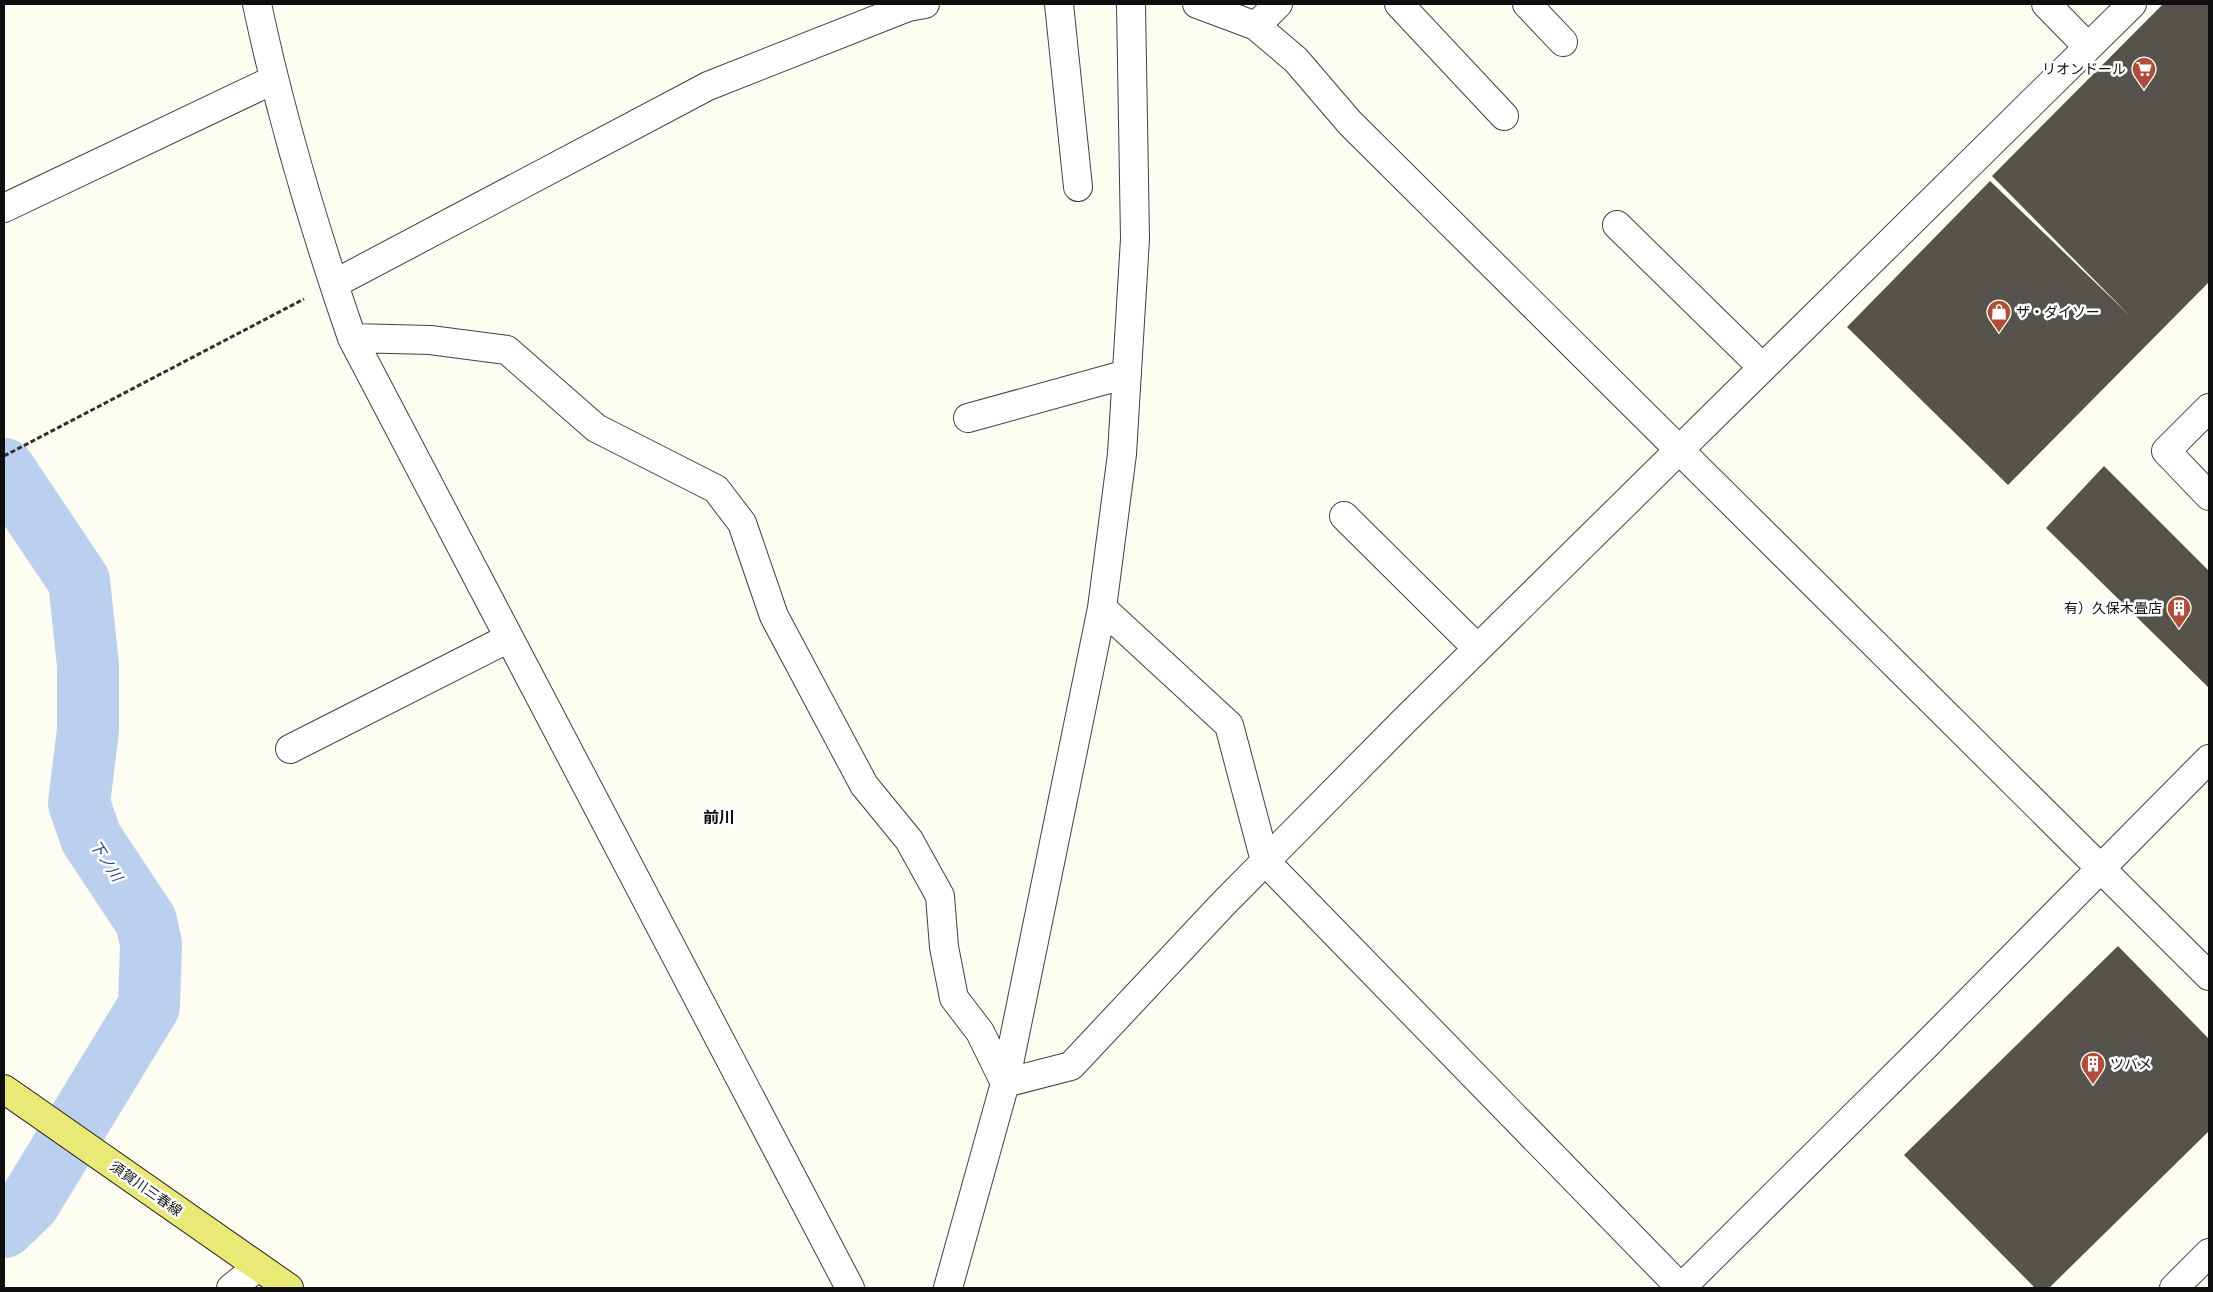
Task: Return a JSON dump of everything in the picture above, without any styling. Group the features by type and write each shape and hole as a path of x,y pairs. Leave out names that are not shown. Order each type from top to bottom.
{"main road":[{"name":"須賀川三春線","path":"4,1089 289,1288"}],"street":[{"path":"257,4 273,80 352,338 850,1288"},
{"path":"334,284 708,86 908,7 925,4"},
{"path":"1059,4 1078,187"},
{"path":"948,1288 1005,1083 1102,608 1122,454 1135,239 1131,4"},
{"path":"1197,4 1256,26 1296,60 1350,123 2209,976"},
{"path":"1256,26 1278,4"},
{"path":"1400,4 1504,116"},
{"path":"1527,4 1563,42"},
{"path":"2046,4 2088,47"},
{"path":"1005,1083 1071,1066 1265,861 1477,648 2132,4"},
{"path":"4,208 273,80"},
{"path":"1617,225 1762,367"},
{"path":"352,338 430,340 507,350 596,428 716,489 742,523 774,616 864,785 909,840 940,896 944,947 954,998 980,1032 1005,1083"},
{"path":"968,418 1127,374"},
{"path":"2209,408 2166,451 2209,496"},
{"path":"1344,516 1477,648"},
{"path":"1102,608 1229,725 1265,861 1681,1288 2209,759"},
{"path":"290,749 510,638"},
{"path":"2174,1288 2209,1253"},
{"path":"231,1288 258,1267"}],"path":[{"path":"4,456 334,284"}],"building":[{"path":"2163,4 2209,4 2209,282 2008,485 1847,327 1990,181 2130,316 1992,176"},
{"name":"有）久保木畳店","path":"2104,466 2209,571 2209,688 2046,528"},
{"name":"ツバメ","path":"2118,946 2209,1039 2209,1131 2049,1288 2035,1288 1904,1155"}],"waterway":[{"name":"下ノ川","path":"4,469 79,581 88,665 88,730 79,803 91,838 146,921 151,944 149,1006 29,1203 4,1227"}],"place":[{"name":"リオンドール","path":"2144,90"},
{"name":"ザ・ダイソー","path":"1999,333"},
{"name":"有）久保木畳店","path":"2179,629"},
{"name":"ツバメ","path":"2093,1085"}],"district":[{"name":"前川","path":"719,817"}]}
